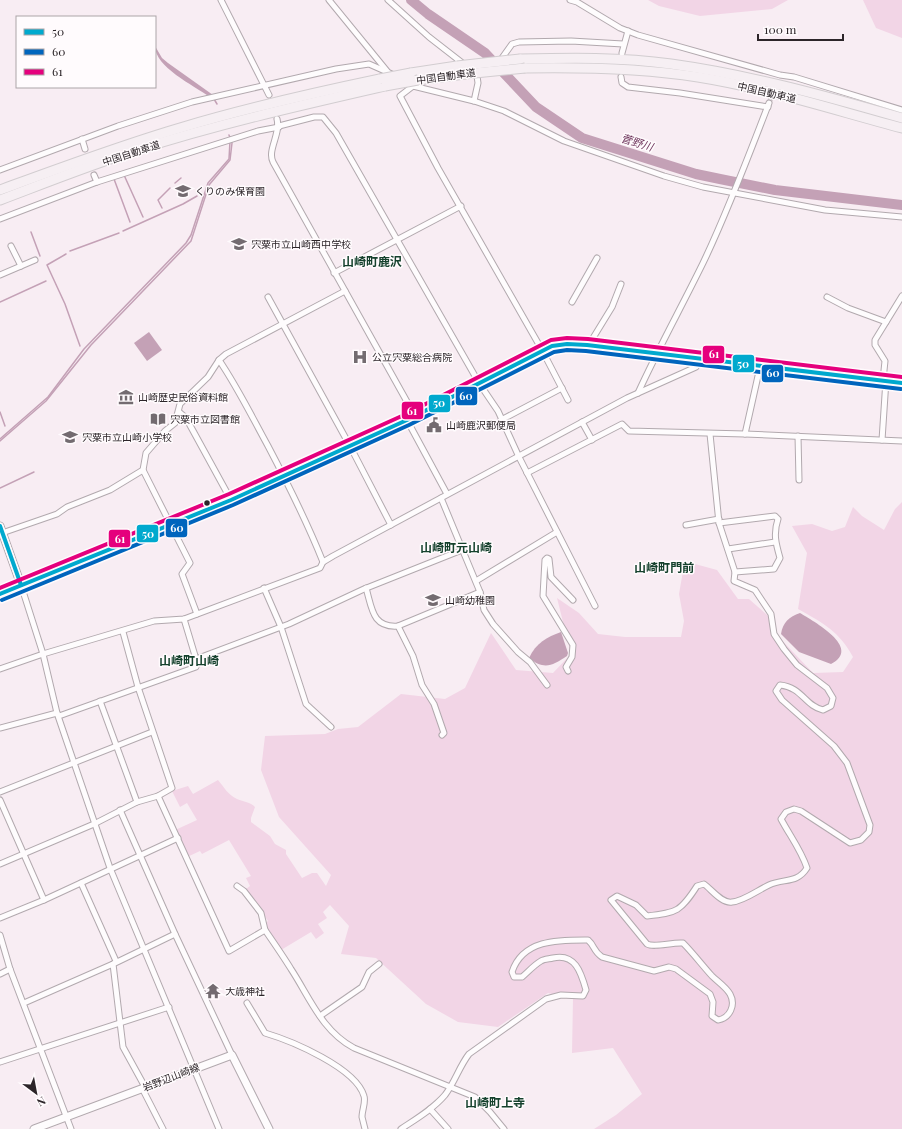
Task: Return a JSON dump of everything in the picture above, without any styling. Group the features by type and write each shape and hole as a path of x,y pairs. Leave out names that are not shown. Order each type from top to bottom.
{"highway":[{"name":"中国自動車道","path":"0,200 135,151 411,73 520,59 602,58 700,68 784,86 902,118"},
{"name":"中国自動車道","path":"0,190 131,143 180,128 281,101 383,82 416,83 465,74 525,68 630,70 699,78 781,95 902,128"}],"main road":[{"path":"0,594 172,526 231,500 407,420 542,350 567,344 902,383"},
{"path":"1,529 22,585"},
{"path":"232,1055 269,1129"},
{"name":"岩野辺山崎線","path":"34,1129 67,1118 232,1055"}],"street":[{"path":"221,0 269,95"},
{"path":"329,0 388,72"},
{"path":"388,0 429,37 477,76 478,83 474,101"},
{"path":"570,0 577,1 628,30 678,47 779,77 794,76 902,110"},
{"path":"622,53 623,44 628,30"},
{"path":"502,58 512,44 519,42 571,40 623,44"},
{"path":"0,170 82,139 192,102 369,64 416,83 504,112 564,141 703,187 825,210 902,218"},
{"path":"621,77 622,83 628,87 769,105 734,193 703,263 656,354 638,393"},
{"path":"416,83 400,96 438,168 542,350 568,400"},
{"path":"1,217 97,182 258,131 314,117 323,117 336,133 479,383 498,411 519,457 595,606"},
{"path":"277,119 279,126 271,158 415,416"},
{"path":"82,139 85,149"},
{"path":"94,175 97,182"},
{"path":"334,273 461,206"},
{"path":"12,246 21,266"},
{"path":"572,302 597,258"},
{"path":"0,275 36,260"},
{"path":"593,346 593,338 612,307 622,284"},
{"path":"197,614 182,574 190,563 143,470 146,453 165,431 175,423 180,404 208,378 219,360 240,345 345,291"},
{"path":"882,440 885,361 875,345 875,340 902,296"},
{"path":"268,297 350,446 390,525"},
{"path":"827,297 848,308 886,322"},
{"path":"219,360 236,384 284,475 310,529 323,562"},
{"path":"0,669 43,654 123,632 154,621 184,619 320,568 323,562 447,494 638,393 696,367 700,360"},
{"path":"745,434 760,367"},
{"path":"501,420 562,388"},
{"path":"178,412 186,418 231,500"},
{"path":"407,420 447,494"},
{"path":"582,422 592,440"},
{"path":"527,473 622,424 629,431 745,434 902,441"},
{"path":"400,1129 430,1109 445,1095 461,1064 469,1054 546,999 561,995 583,996 586,990 582,976 576,963 567,957 542,960 522,978 514,976 512,972 515,963 521,955 534,946 559,940 588,940 592,943 595,953 602,957 654,971 669,967 676,969 710,994 713,1002 712,1016 718,1020 724,1019 730,1012 733,1005 730,994 711,975 692,952 683,943 672,942 652,946 647,944 611,900 617,896 629,900 647,916 671,914 678,910 688,900 697,886 704,884 723,901 732,903 780,880 792,880 802,876 807,868 802,852 788,834 781,819 786,812 794,809 801,811 850,843 861,840 869,832 870,824 847,763 834,746 782,700 776,691 780,685 789,686 798,690 815,709 823,710 831,706 833,698 827,688 797,665 784,649 774,634 771,614 755,590 734,580 735,572 719,521 710,434"},
{"path":"798,436 799,480"},
{"path":"1,529 57,514 67,507 110,490 143,470"},
{"path":"441,498 476,581 484,610 493,624 518,652 530,662 547,685"},
{"path":"686,525 775,516 778,519 775,530 775,542 780,558 774,569 735,572"},
{"path":"476,581 557,532"},
{"path":"728,549 775,542"},
{"path":"196,659 281,626 366,588 462,550"},
{"path":"568,671 567,664 572,657 573,645 543,596 546,558 549,559 551,577 573,600"},
{"path":"22,585 43,654 58,715 94,824 142,948 169,1007 219,1129"},
{"path":"264,588 281,626 306,704 331,727"},
{"path":"366,588 375,618 380,623 389,627 398,626 480,592"},
{"path":"0,728 58,715 196,667 196,659 184,619"},
{"path":"398,626 413,656 422,685 439,714 444,733 442,735"},
{"path":"0,864 94,824 137,802 158,796 172,788 152,732 123,632"},
{"path":"100,700 137,802"},
{"path":"0,792 152,732"},
{"path":"158,796 218,930 229,951 265,930"},
{"path":"0,800 44,900"},
{"path":"120,810 175,934 232,1055"},
{"path":"0,917 44,900 140,854 178,838"},
{"path":"81,883 115,962 123,1047 164,1129"},
{"path":"237,886 244,891 261,913 265,930 291,968 320,1016 339,1040 354,1048 449,1088 463,1091 475,1097 504,1129"},
{"path":"24,1003 175,934"},
{"path":"0,935 10,969 71,1129"},
{"path":"320,1016 362,987 368,972 379,964"},
{"path":"0,974 10,969"},
{"path":"247,1003 265,1033 290,1040 323,1057 359,1084 365,1097 362,1116 365,1129"},
{"path":"0,1062 41,1047 169,1007"},
{"path":"430,1109 448,1129"}],"shaded area":[{"path":"648,0 788,0 772,9 700,16 659,6"},
{"path":"863,0 902,0 902,38 876,28"},
{"path":"156,48 162,58 168,63 213,95 210,97 176,75 161,61 157,54"},
{"path":"149,332 162,350 147,361 134,343"},
{"path":"902,502 902,1129 594,1129 616,1115 642,1094 613,1048 572,1053 573,999 548,993 498,1027 458,1022 426,1004 376,958 341,954 349,926 330,905 323,912 327,918 318,924 324,933 316,939 311,932 281,950 264,924 268,921 246,889 250,886 246,878 251,876 229,840 202,854 200,851 185,858 173,831 197,820 187,803 180,807 172,791 188,786 193,794 218,780 231,795 255,807 251,822 270,836 275,844 286,850 286,854 302,878 312,873 317,873 326,886 331,875 279,817 261,770 265,736 325,734 338,729 358,727 401,694 445,699 465,688 491,633 516,670 553,673 571,654 557,598 579,613 598,634 625,637 681,637 684,621 679,594 683,571 695,564 717,570 738,599 749,599 774,621 772,630 813,673 843,672 853,657 848,648 830,628 798,609 807,553 792,526 812,524 832,531 845,527 853,507 862,516 884,530 895,509"},
{"path":"800,613 824,628 839,643 841,650 839,658 831,664 799,652 781,634 783,626 787,620"},
{"path":"561,632 568,653 567,656 548,665 539,664 529,658 535,648 542,641"}],"waterway":[{"name":"菅野川","path":"411,0 428,14 485,53 536,107 582,138 696,174 775,190 902,205"},
{"path":"214,99 217,104"},
{"path":"0,441 46,401 91,345 191,241 209,185 230,160 232,143 229,135"},
{"path":"0,439 48,397 84,349 186,243 191,235 208,183 229,159 230,141"},
{"path":"124,175 143,217"},
{"path":"175,183 181,178"},
{"path":"114,179 130,222"},
{"path":"162,208 158,200 170,188"},
{"path":"123,231 183,204 197,196"},
{"path":"31,232 40,256"},
{"path":"70,251 119,233"},
{"path":"66,254 47,265 65,304 80,346"},
{"path":"0,302 46,281"},
{"path":"0,412 5,426"},
{"path":"0,488 34,472"}],"tunnel":[{"path":"769,103 778,80"}],"transit line":[{"name":"61","path":"0,588 229,494 404,415 551,340 567,338 588,339 902,377"},
{"name":"50","path":"0,594 231,500 407,420 552,346 567,344 587,345 902,383"},
{"name":"60","path":"2,600 233,505 409,425 554,352 567,350 586,351 901,389"},
{"name":"50","path":"0,526 21,585"}],"place":[{"name":"くりのみ保育園","path":"183,191"},
{"name":"宍粟市立山崎西中学校","path":"239,244"},
{"name":"公立宍粟総合病院","path":"360,357"},
{"name":"山崎歴史民俗資料館","path":"126,397"},
{"name":"宍粟市立図書館","path":"158,419"},
{"name":"山崎鹿沢郵便局","path":"434,425"},
{"name":"宍粟市立山崎小学校","path":"70,437"},
{"name":"山崎幼稚園","path":"433,600"},
{"name":"大歳神社","path":"213,991"}],"district":[{"name":"山崎町鹿沢","path":"372,261"},
{"name":"山崎町元山崎","path":"456,547"},
{"name":"山崎町門前","path":"664,567"},
{"name":"山崎町山崎","path":"189,660"},
{"name":"山崎町上寺","path":"495,1102"}]}
